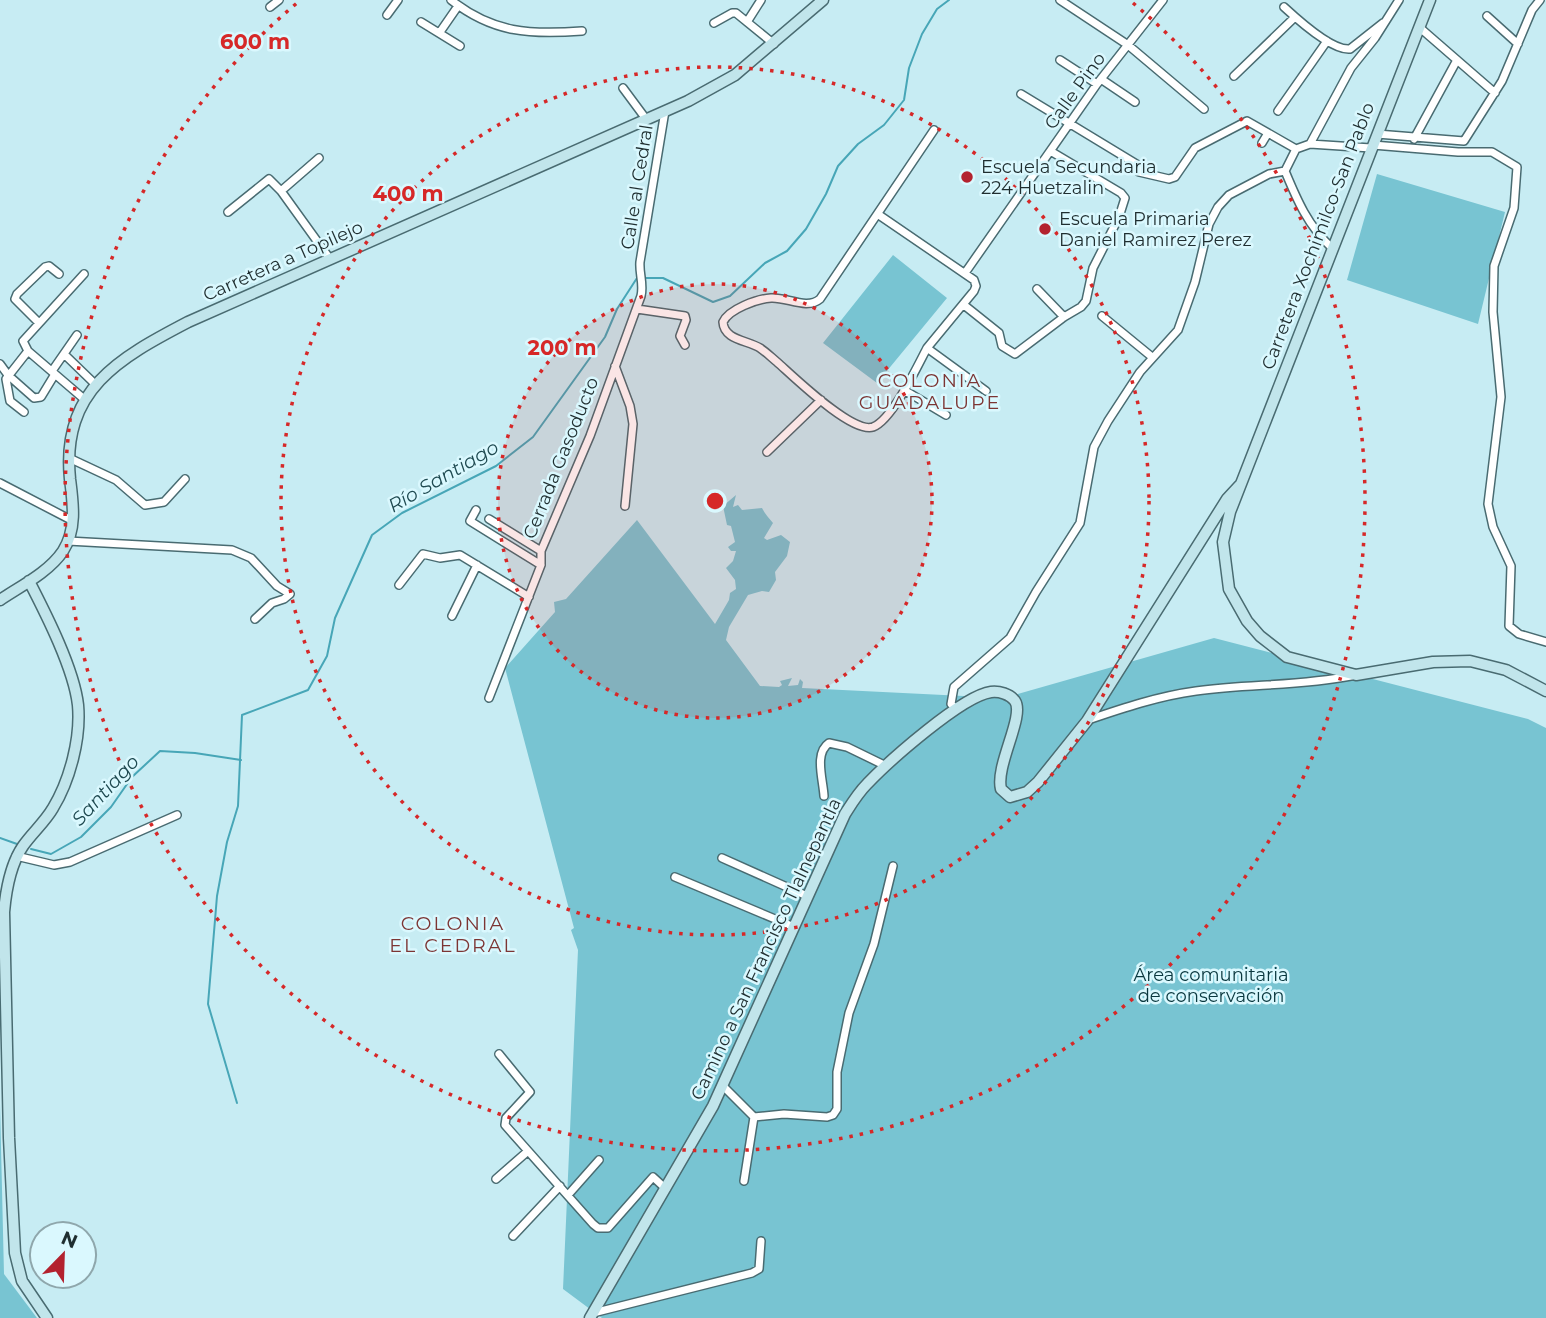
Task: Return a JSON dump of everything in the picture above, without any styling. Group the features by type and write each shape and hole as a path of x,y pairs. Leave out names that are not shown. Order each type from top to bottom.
{"street":[{"path":"270,7 279,0"},
{"path":"387,15 398,0"},
{"path":"451,0 484,20 514,32 544,34 582,30"},
{"path":"747,22 761,0"},
{"name":"Carretera a Topilejo","path":"0,600 54,562 68,541 73,521 68,458 73,427 84,399 95,384 121,361 148,343 188,323 665,111 735,75 823,0"},
{"path":"1060,0 1128,45 1204,109"},
{"name":"Carretera Xochimilco-San Pablo","path":"1356,675 1287,657 1260,636 1229,589 1223,542 1225,526 1240,485 1430,0"},
{"path":"1285,171 1296,149 1310,144 1414,139 1464,141 1495,93 1532,10 1540,0"},
{"name":"Calle Pino","path":"965,273 1099,82 1161,1"},
{"path":"1310,144 1351,68 1388,18 1397,1"},
{"path":"440,32 458,6"},
{"path":"1284,7 1327,41 1343,50 1350,49 1388,18"},
{"path":"714,23 736,13 774,44"},
{"path":"1488,16 1518,44"},
{"path":"1234,76 1295,17"},
{"path":"421,22 460,46"},
{"path":"1419,27 1495,93"},
{"path":"1278,111 1327,41"},
{"path":"1060,60 1135,102"},
{"path":"1414,139 1457,60"},
{"path":"622,88 646,119"},
{"path":"1021,94 1138,165 1139,172 1169,180 1195,148 1243,122 1253,124 1296,149"},
{"name":"Calle al Cedral","path":"637,309 643,280 639,270 665,111"},
{"path":"879,215 965,273 976,286 964,305 927,348 886,416 874,426 866,428 857,425 821,400 759,347 729,335 723,328 726,316 773,298 815,303 879,215 934,130"},
{"path":"1262,142 1268,133"},
{"path":"1374,142 1458,152 1492,152 1509,161 1517,169 1511,222 1494,265 1493,312 1501,397 1489,475 1488,504 1493,527 1511,566 1509,626 1519,634 1546,642"},
{"path":"964,305 999,332 1002,346 1015,354 1086,301 1093,268 1119,217 1125,198 1052,152"},
{"path":"281,191 319,158"},
{"path":"1285,171 1306,218 1332,248"},
{"path":"956,709 951,704 954,687 1010,638 1080,523 1094,447 1108,421 1152,357 1178,330 1195,282 1209,224 1219,207 1229,195 1269,174 1285,171"},
{"path":"229,212 265,180 273,181 330,259"},
{"path":"39,323 15,299 17,294 45,267 49,266 59,274"},
{"path":"84,274 23,341 28,351 84,399"},
{"path":"1037,289 1064,317"},
{"path":"637,309 685,316 680,335 685,345"},
{"name":"Cerrada Gasoducto","path":"489,698 541,565 541,551 590,436 637,309"},
{"path":"1102,316 1152,357"},
{"path":"0,364 8,375 34,398 38,398 77,335"},
{"path":"927,348 986,391"},
{"path":"24,412 10,401 6,382 8,375 28,351"},
{"path":"64,355 95,384"},
{"path":"615,365 630,406 633,424 625,506"},
{"path":"904,390 946,415"},
{"path":"767,452 821,400"},
{"path":"68,458 116,480 145,505 164,502 185,480"},
{"path":"0,483 73,521"},
{"name":"Camino a San Francisco Tlalnepantla","path":"592,1315 713,1106 845,814 866,785 956,709 993,691 1014,700 1017,715 999,782 1004,794 1010,797 1027,792 1087,721 1227,499 1240,485"},
{"path":"476,510 470,521 541,565"},
{"path":"489,519 541,551"},
{"path":"68,541 222,548 251,558 277,586 289,594 272,603 255,619"},
{"path":"399,585 423,554 440,558 460,555 529,597"},
{"path":"452,616 477,565"},
{"path":"29,581 69,673 78,705 78,721 68,773 59,797 16,856 5,894 4,912 9,1138 15,1253 22,1281 47,1318"},
{"path":"1087,721 1136,704 1193,691 1318,682 1433,662 1471,661 1506,670 1546,691"},
{"path":"824,796 820,755 824,746 829,743 847,747 886,766"},
{"path":"16,856 54,865 70,862 177,815"},
{"path":"722,858 807,896"},
{"path":"754,1117 784,1114 827,1117 833,1115 837,1109 837,1072 849,1013 874,944 893,866"},
{"path":"675,877 794,927"},
{"path":"499,1054 530,1092 504,1122 593,1224 603,1229 608,1228 653,1177 666,1189"},
{"path":"722,1085 754,1117"},
{"path":"744,1181 754,1117"},
{"path":"496,1179 528,1151"},
{"path":"568,1195 599,1160"},
{"path":"513,1236 560,1186"},
{"path":"592,1315 752,1273 759,1269 761,1241"}],"green space":[{"path":"1377,174 1505,212 1478,324 1347,280"},
{"path":"893,255 947,298 877,383 823,343"},
{"name":"Área comunitaria de conservación","path":"736,495 733,507 738,505 742,510 762,508 773,523 764,538 767,540 781,535 790,542 787,556 775,572 776,580 769,592 748,595 729,627 726,640 760,686 779,687 782,685 780,681 792,678 788,686 798,685 800,679 803,682 802,688 1004,698 1214,638 1528,719 1546,728 1546,1318 602,1318 563,1289 578,950 505,668 555,612 554,602 566,599 637,520 715,624 729,600 730,593 736,589 735,580 726,568 733,561 736,551 731,551 728,547 735,542 731,526 727,525 723,506"},
{"path":"0,1104 4,1274 37,1318 0,1318"}],"waterway":[{"name":"Río Santiago","path":"643,278 663,278 713,302 730,296 765,263 787,251 806,229 838,166 858,144 884,125 904,100 909,68 922,34 937,9 949,0"},
{"name":"Río Santiago","path":"237,1103 208,1004 217,896 227,842 238,806 242,715 308,690 327,656 335,618 372,535 402,513 496,466 533,437 605,337 617,309 637,278"},
{"name":"Santiago","path":"31,849 51,854 81,837 111,807 132,777 160,751 241,760"},
{"name":"Santiago","path":"0,838 17,844"}],"place":[{"name":"Escuela Secundaria 224 Huetzalin","path":"967,177"},
{"name":"Escuela Primaria Daniel Ramirez Perez","path":"1045,229"}],"district":[{"name":"COLONIA GUADALUPE","path":"930,391"},
{"name":"COLONIA EL CEDRAL","path":"453,934"}]}
